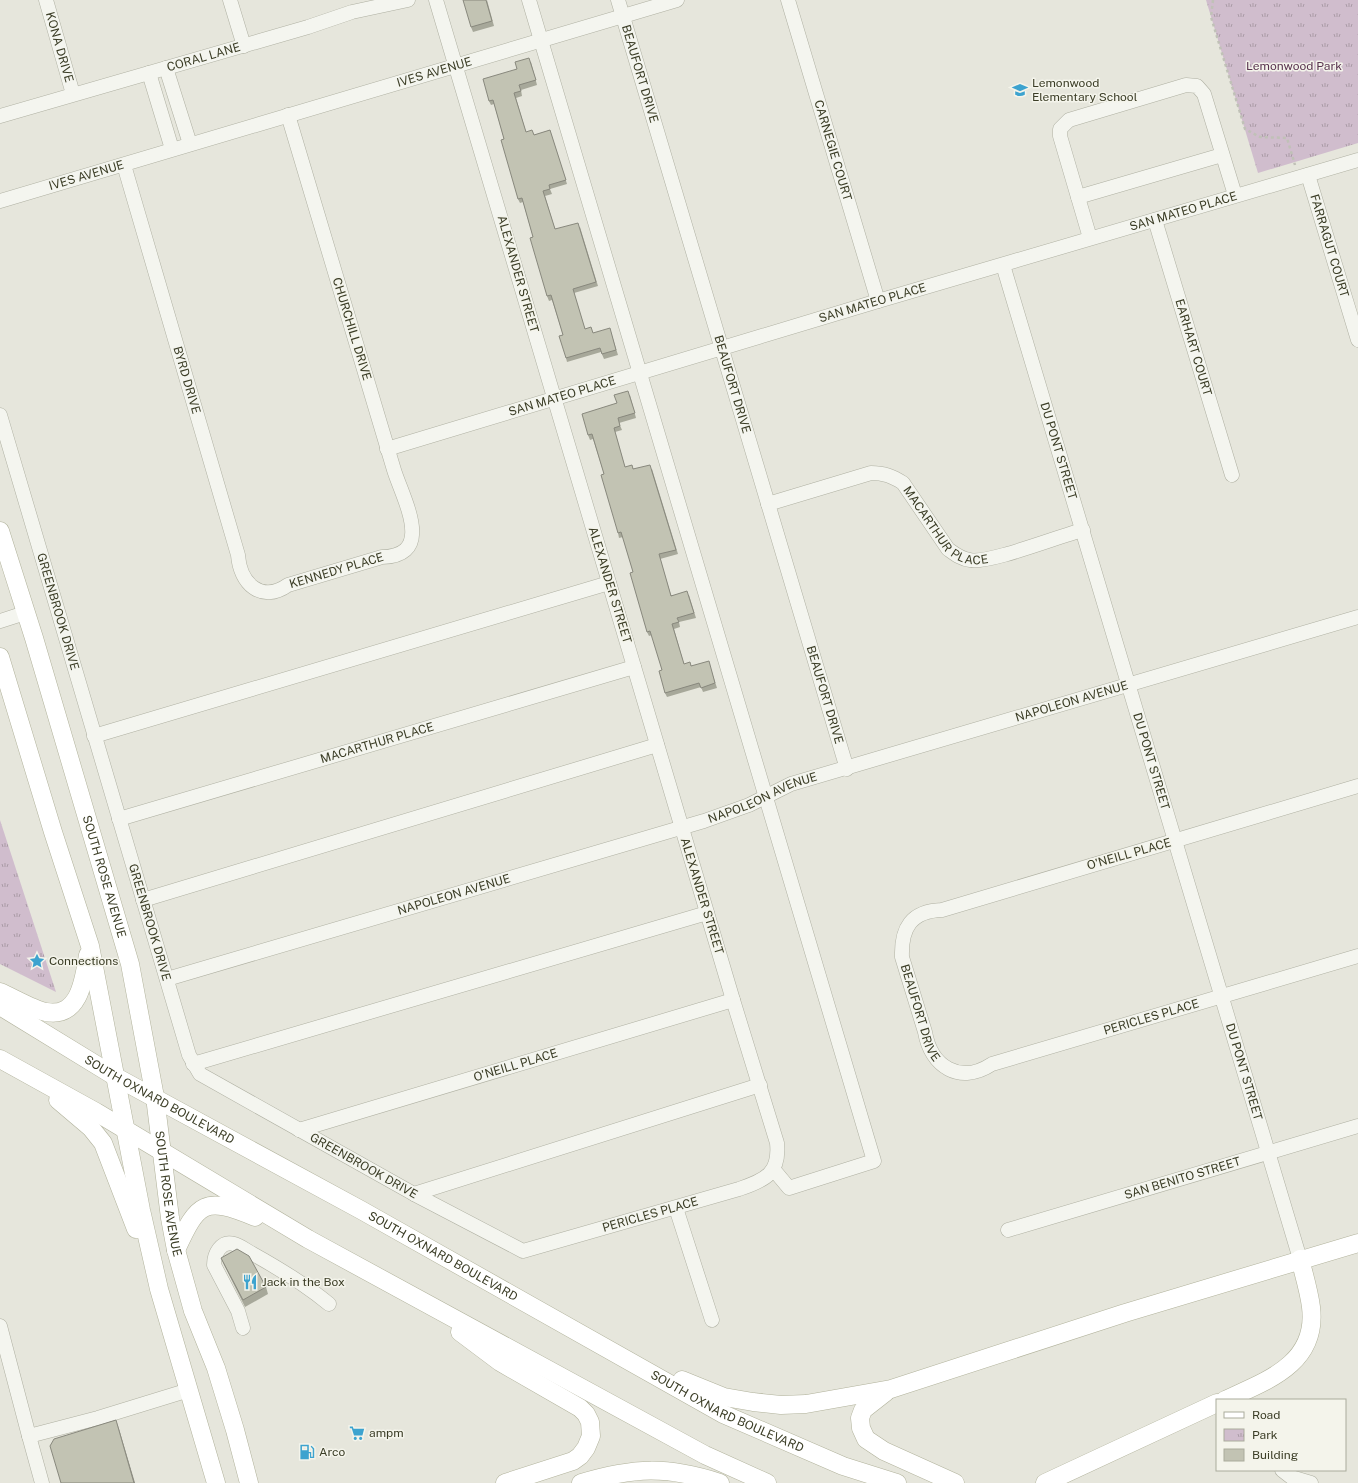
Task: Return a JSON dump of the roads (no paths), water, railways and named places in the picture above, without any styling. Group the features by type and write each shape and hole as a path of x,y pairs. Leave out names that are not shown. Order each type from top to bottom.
{"main road":[{"name":"SOUTH ROSE AVENUE","path":"0,531 34,638 130,964 155,1097 161,1150 176,1250 193,1311 216,1368 249,1483"},
{"path":"0,657 53,832 90,946 127,1131 141,1210 159,1289 216,1483"},
{"path":"0,992 46,1012 61,1011 71,1006 79,995 83,984 90,946"},
{"name":"SOUTH OXNARD BOULEVARD","path":"0,1006 116,1077 361,1210 723,1414 843,1466 897,1483"},
{"path":"0,1059 161,1150 308,1239 705,1455 767,1483"},
{"path":"30,1076 91,1128 103,1143 159,1289"},
{"path":"176,1250 192,1217 204,1207 212,1205 235,1209 308,1239"},
{"path":"606,1348 724,1396 753,1402 781,1405 806,1404 891,1389 973,1361 1300,1259 1358,1243"},
{"path":"1227,1399 1276,1377 1297,1358 1305,1345 1310,1330 1311,1307 1300,1259"},
{"path":"400,1288 500,1362 580,1408 586,1414 592,1431 587,1447 580,1456 573,1461 505,1483"},
{"path":"891,1389 863,1410 860,1418 861,1428 866,1439 884,1451 955,1483"},
{"path":"1046,1482 1216,1404"},
{"path":"581,1483 626,1472 658,1470 691,1474 720,1483"}],"street":[{"name":"KONA DRIVE","path":"46,0 73,94"},
{"path":"230,0 244,46"},
{"name":"CORAL LANE","path":"0,116 244,46 351,6 408,0"},
{"name":"ALEXANDER STREET","path":"436,0 707,913 777,1143 779,1156 774,1170"},
{"path":"529,0 874,1161 789,1188 774,1170"},
{"name":"BEAUFORT DRIVE","path":"618,0 847,769"},
{"name":"IVES AVENUE","path":"0,201 677,0"},
{"name":"CARNEGIE COURT","path":"788,0 878,301"},
{"path":"166,68 190,144"},
{"path":"149,73 172,149"},
{"path":"1090,238 1060,136 1060,129 1069,120 1186,86 1197,86 1204,94 1235,195"},
{"name":"CHURCHILL DRIVE","path":"288,115 387,449 411,517 414,529 411,542"},
{"path":"1078,198 1222,155"},
{"name":"SAN MATEO PLACE","path":"387,449 722,350 878,301 1358,160"},
{"name":"BYRD DRIVE","path":"124,165 238,555 240,569 248,584 257,590"},
{"name":"FARRAGUT COURT","path":"1303,176 1358,340"},
{"name":"EARHART COURT","path":"1155,220 1232,475"},
{"name":"DU PONT STREET","path":"1003,265 1300,1259"},
{"name":"GREENBROOK DRIVE","path":"0,416 94,736 193,1064 208,1079 414,1194 523,1251"},
{"name":"MACARTHUR PLACE","path":"768,504 871,473 884,473 893,476 903,483 948,549 958,557 970,560 991,558 1083,530"},
{"name":"KENNEDY PLACE","path":"257,590 267,593 276,592 288,585 382,557 391,557 400,554 411,542"},
{"path":"94,736 609,583"},
{"path":"0,621 25,613"},
{"name":"NAPOLEON AVENUE","path":"167,979 704,821 765,797 791,784 847,769 1358,617"},
{"name":"MACARTHUR PLACE","path":"119,819 634,667"},
{"path":"143,900 657,745"},
{"name":"O'NEILL PLACE","path":"905,929 918,916 926,912 942,910 1358,786"},
{"path":"193,1064 707,913"},
{"name":"BEAUFORT DRIVE","path":"905,929 902,944 902,957 923,1024 927,1044 932,1055 945,1068"},
{"name":"PERICLES PLACE","path":"945,1068 964,1073 976,1072 992,1064 1358,956"},
{"name":"O'NEILL PLACE","path":"299,1130 733,1000"},
{"path":"414,1194 760,1085"},
{"name":"SAN BENITO STREET","path":"1008,1230 1358,1126"},
{"name":"PERICLES PLACE","path":"523,1251 676,1208 753,1184 760,1181 774,1170"},
{"path":"676,1208 712,1320"},
{"path":"243,1328 238,1311 214,1265 214,1257 217,1250 224,1245 234,1244 269,1263 313,1290 329,1304"},
{"path":"0,1326 42,1483"},
{"path":"29,1436 98,1418 189,1390"},
{"path":"1283,1471 1291,1477 1311,1483"}],"place":[{"name":"Lemonwood Elementary School","path":"1020,90"},
{"name":"Connections","path":"37,961"},
{"name":"Jack in the Box","path":"250,1282"},
{"name":"ampm","path":"357,1433"},
{"name":"Arco","path":"307,1452"}],"park label":[{"name":"Lemonwood Park","path":"1294,66"}]}
